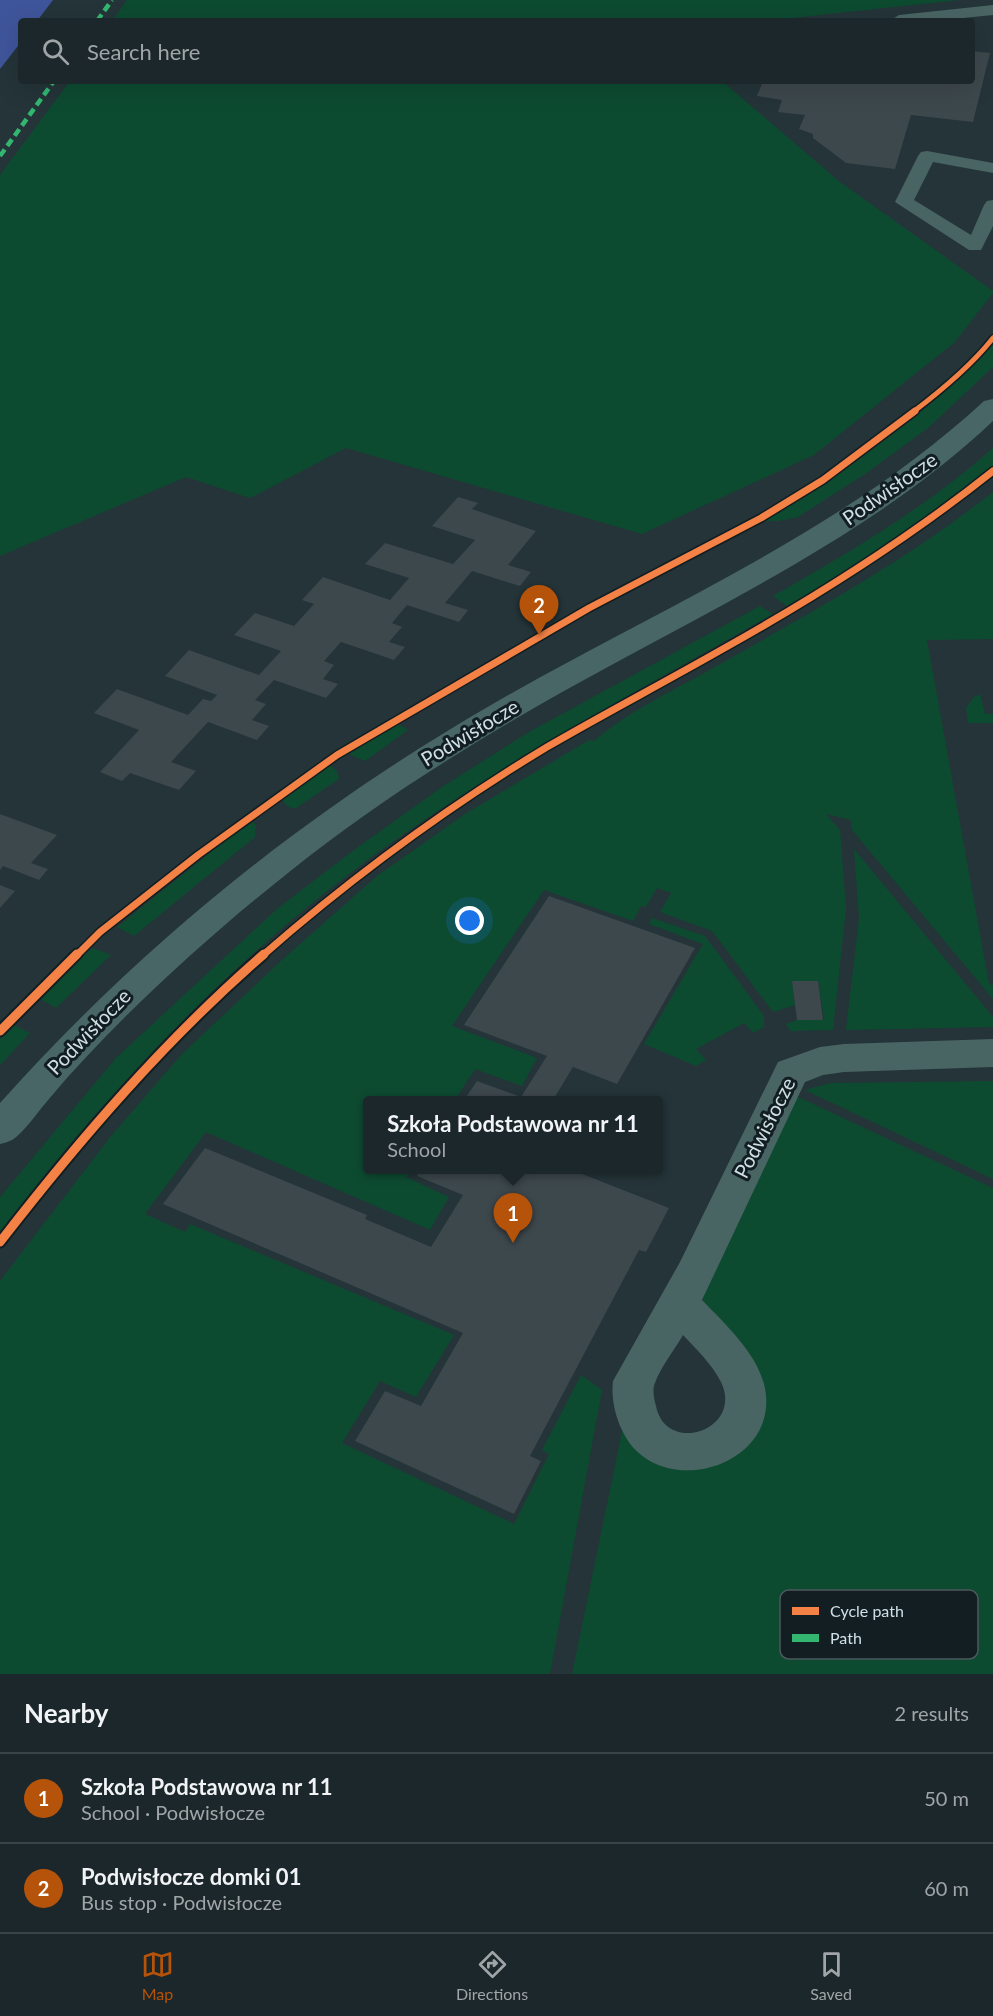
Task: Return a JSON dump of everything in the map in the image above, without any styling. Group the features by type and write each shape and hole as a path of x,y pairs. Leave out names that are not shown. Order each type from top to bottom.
{"street":[{"name":"Podwisłocze","path":"0,1129 27,1096 123,996 219,910 329,825 427,758 493,718 742,582 843,523 922,469 993,408"},
{"name":"Podwisłocze","path":"680,1303 790,1072 820,1060 993,1053"}],"lane":[{"path":"925,18 993,10"},
{"path":"993,168 927,156 904,202 975,246 993,205"}],"green space":[{"path":"127,0 959,0 792,18 114,18"},
{"path":"68,84 726,84 840,182 993,293 955,342 814,455 642,534 346,448 250,498 186,477 0,556 0,175"},
{"path":"993,345 993,367 928,428 865,474 798,517 765,521 885,440 940,395"},
{"path":"993,448 993,468 869,558 787,606 773,596 915,509"},
{"path":"993,492 993,639 927,640 989,984 993,985 993,999 852,830 851,820 826,814 840,830 846,908 833,1030 790,1031 786,1024 797,1020 824,1020 818,981 792,981 795,1005 773,1012 712,931 660,912 671,893 657,888 646,907 641,906 633,921 544,890 452,1026 537,1058 522,1086 475,1069 458,1096 363,1096 363,1174 408,1174 406,1177 449,1197 430,1230 206,1132 145,1214 185,1232 190,1224 454,1335 416,1397 380,1381 342,1443 514,1524 549,1454 542,1450 581,1375 602,1390 550,1674 0,1674 0,1281 111,1136 182,1054 283,959 377,876 465,814 589,740 594,741 639,709 861,583 961,517"},
{"path":"760,606 773,614 570,729 470,790 373,856 269,939 173,1030 127,1079 83,1129 0,1232 0,1197 116,1058 278,908 442,787 529,732"},
{"path":"980,694 985,714 993,714 993,723 968,723 966,708 974,697"},
{"path":"397,723 408,730 365,761 349,754"},
{"path":"330,765 337,771 339,779 296,808 285,804 284,796"},
{"path":"251,820 256,825 255,837 134,936 117,927"},
{"path":"854,849 993,1017 993,1027 846,1030 859,918"},
{"path":"652,918 705,936 764,1016 764,1027 753,1033 744,1023 696,1049 706,1060 696,1066 644,1044 703,944 649,924"},
{"path":"92,948 111,955 56,1008 38,998"},
{"path":"13,1025 30,1033 0,1065 0,1039"},
{"path":"993,1081 993,1179 805,1090 830,1083"},
{"path":"796,1096 993,1188 993,1674 572,1674 624,1422 740,1445 703,1301 701,1283"}],"water":[{"path":"0,0 53,0 39,18 18,18 18,46 0,69"}],"building":[{"path":"975,51 990,53 973,122 911,115 895,169 846,163 813,138 813,134 799,129 805,115 778,112 782,100 757,96 762,84 975,84"},
{"path":"458,497 478,503 472,509 536,531 508,565 531,572 520,586 472,571 445,603 468,610 459,622 407,605 392,623 402,627 389,642 405,647 394,660 341,642 324,661 334,665 323,679 338,684 326,698 274,680 255,700 266,704 252,720 269,726 257,740 208,722 171,762 196,771 179,790 130,773 122,781 100,772 139,730 94,713 117,689 188,715 203,699 211,701 217,695 165,676 189,650 259,675 281,651 234,635 255,613 294,626 314,604 302,600 323,577 390,600 409,578 365,564 385,543 453,564 475,540 432,526"},
{"path":"0,814 57,835 31,863 48,869 39,880 3,866 0,870"},
{"path":"0,885 15,891 0,908"},
{"path":"549,896 695,948 617,1084 573,1067 555,1096 522,1096 547,1056 464,1025"},
{"path":"792,981 818,981 823,1020 797,1020"},
{"path":"477,1081 518,1096 467,1096"},
{"path":"205,1148 367,1215 365,1219 431,1247 463,1195 417,1176 418,1174 582,1174 669,1208 646,1252 639,1250 530,1456 541,1461 514,1514 355,1441 385,1391 421,1406 463,1333 163,1204"}],"marked path":[{"path":"99,18 112,0"},
{"path":"0,156 52,84"}],"cycle path":[{"path":"0,1031 100,932 198,855 337,755 589,608 761,518 823,480 937,394 982,352 993,338"},
{"path":"0,1242 55,1171 114,1102 176,1037 241,975 379,860 452,808 528,759 843,578 920,527 993,471"}],"place":[{"name":"Podwisłocze domki 01","path":"539,635"},
{"name":"Szkoła Podstawowa nr 11","path":"513,1243"}]}
